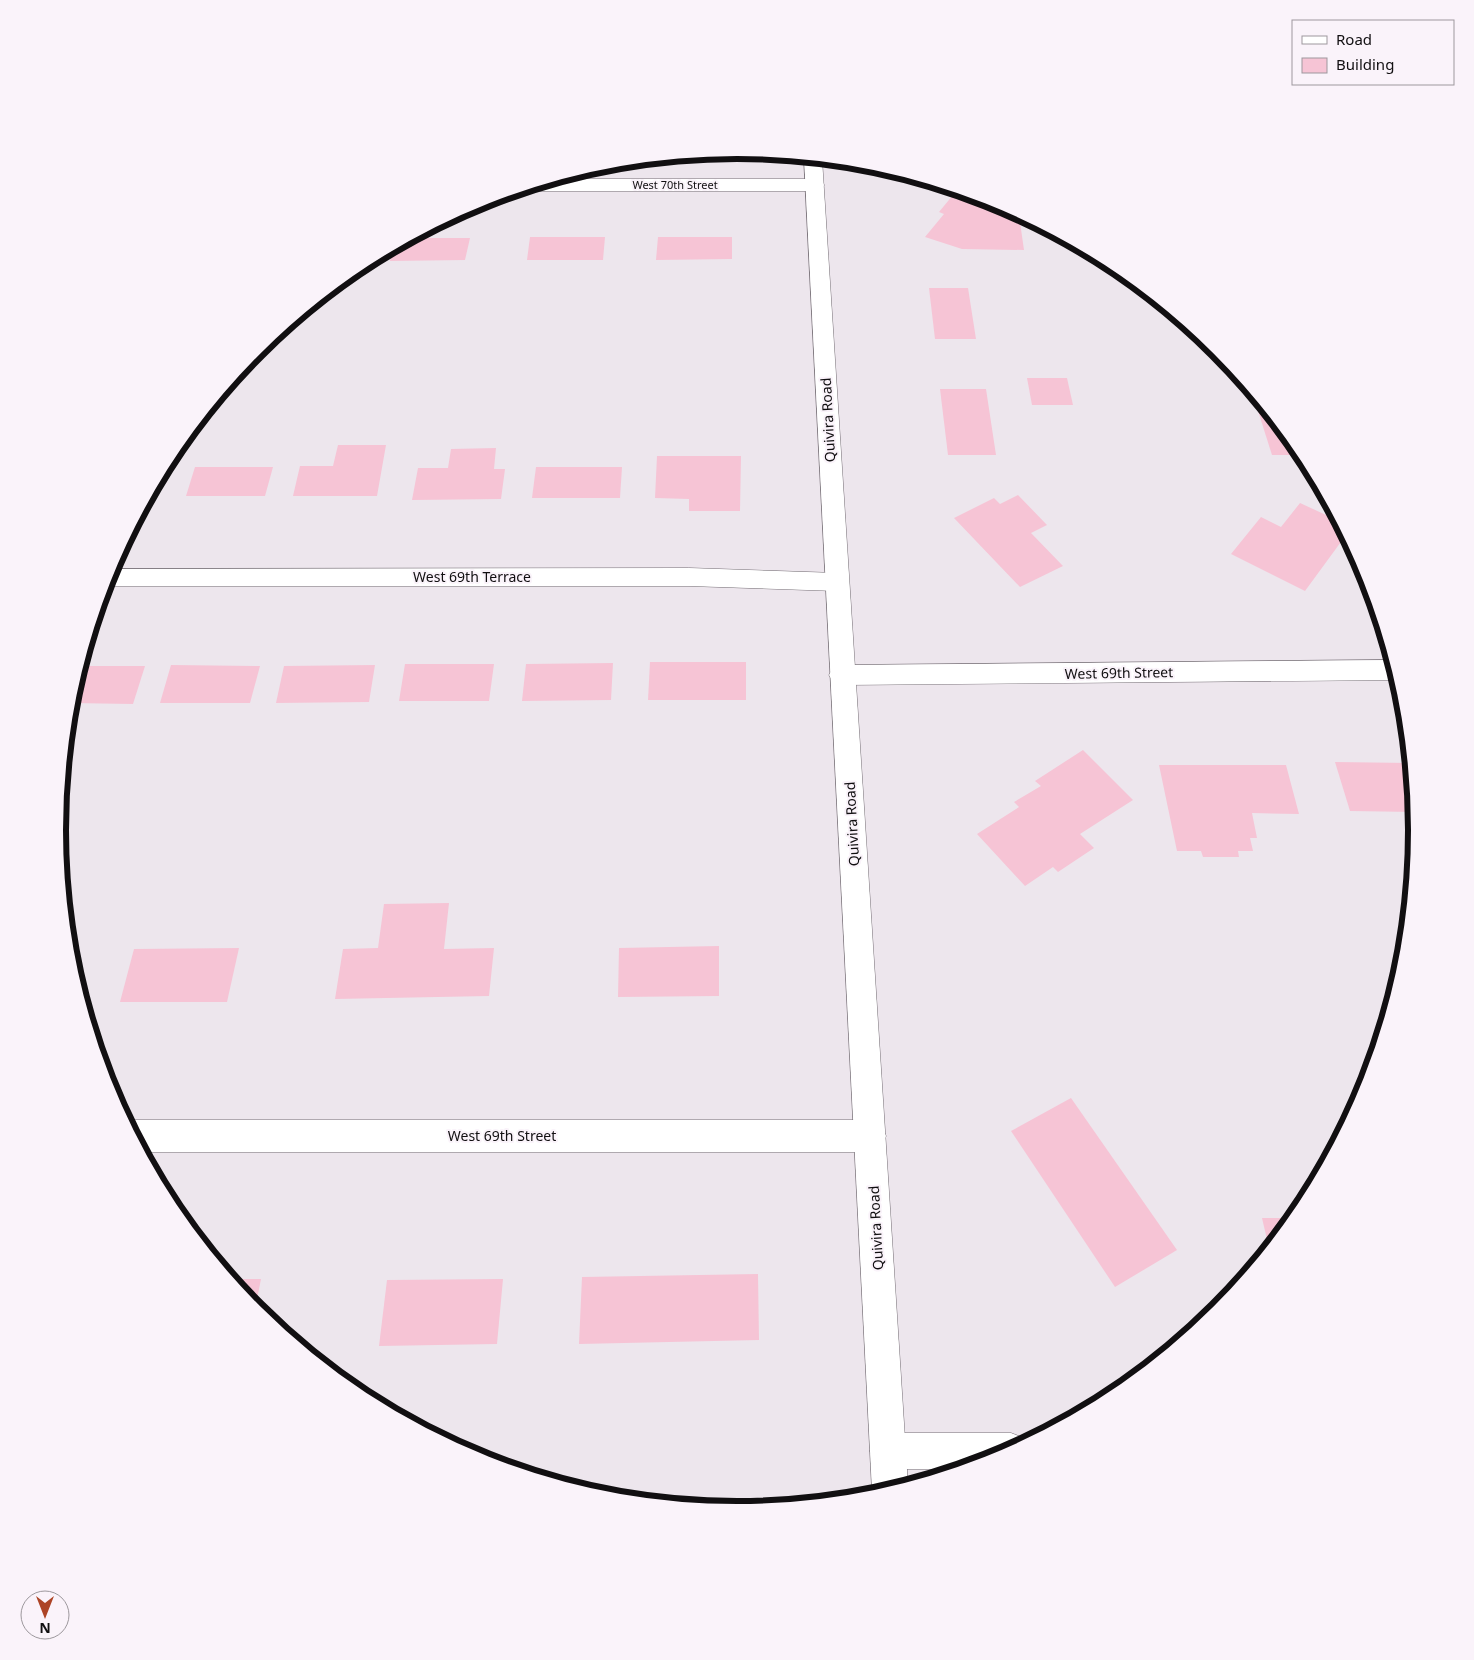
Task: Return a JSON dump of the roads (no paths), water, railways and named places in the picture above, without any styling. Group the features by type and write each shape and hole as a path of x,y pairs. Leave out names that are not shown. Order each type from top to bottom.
{"street":[{"name":"Quivira Road","path":"813,164 890,1483"},
{"name":"West 70th Street","path":"553,185 815,185"},
{"name":"West 69th Terrace","path":"115,578 690,577 837,582"},
{"name":"West 69th Street","path":"842,675 1388,670"},
{"name":"West 69th Street","path":"140,1136 870,1136"},
{"path":"888,1451 994,1450"}]}
